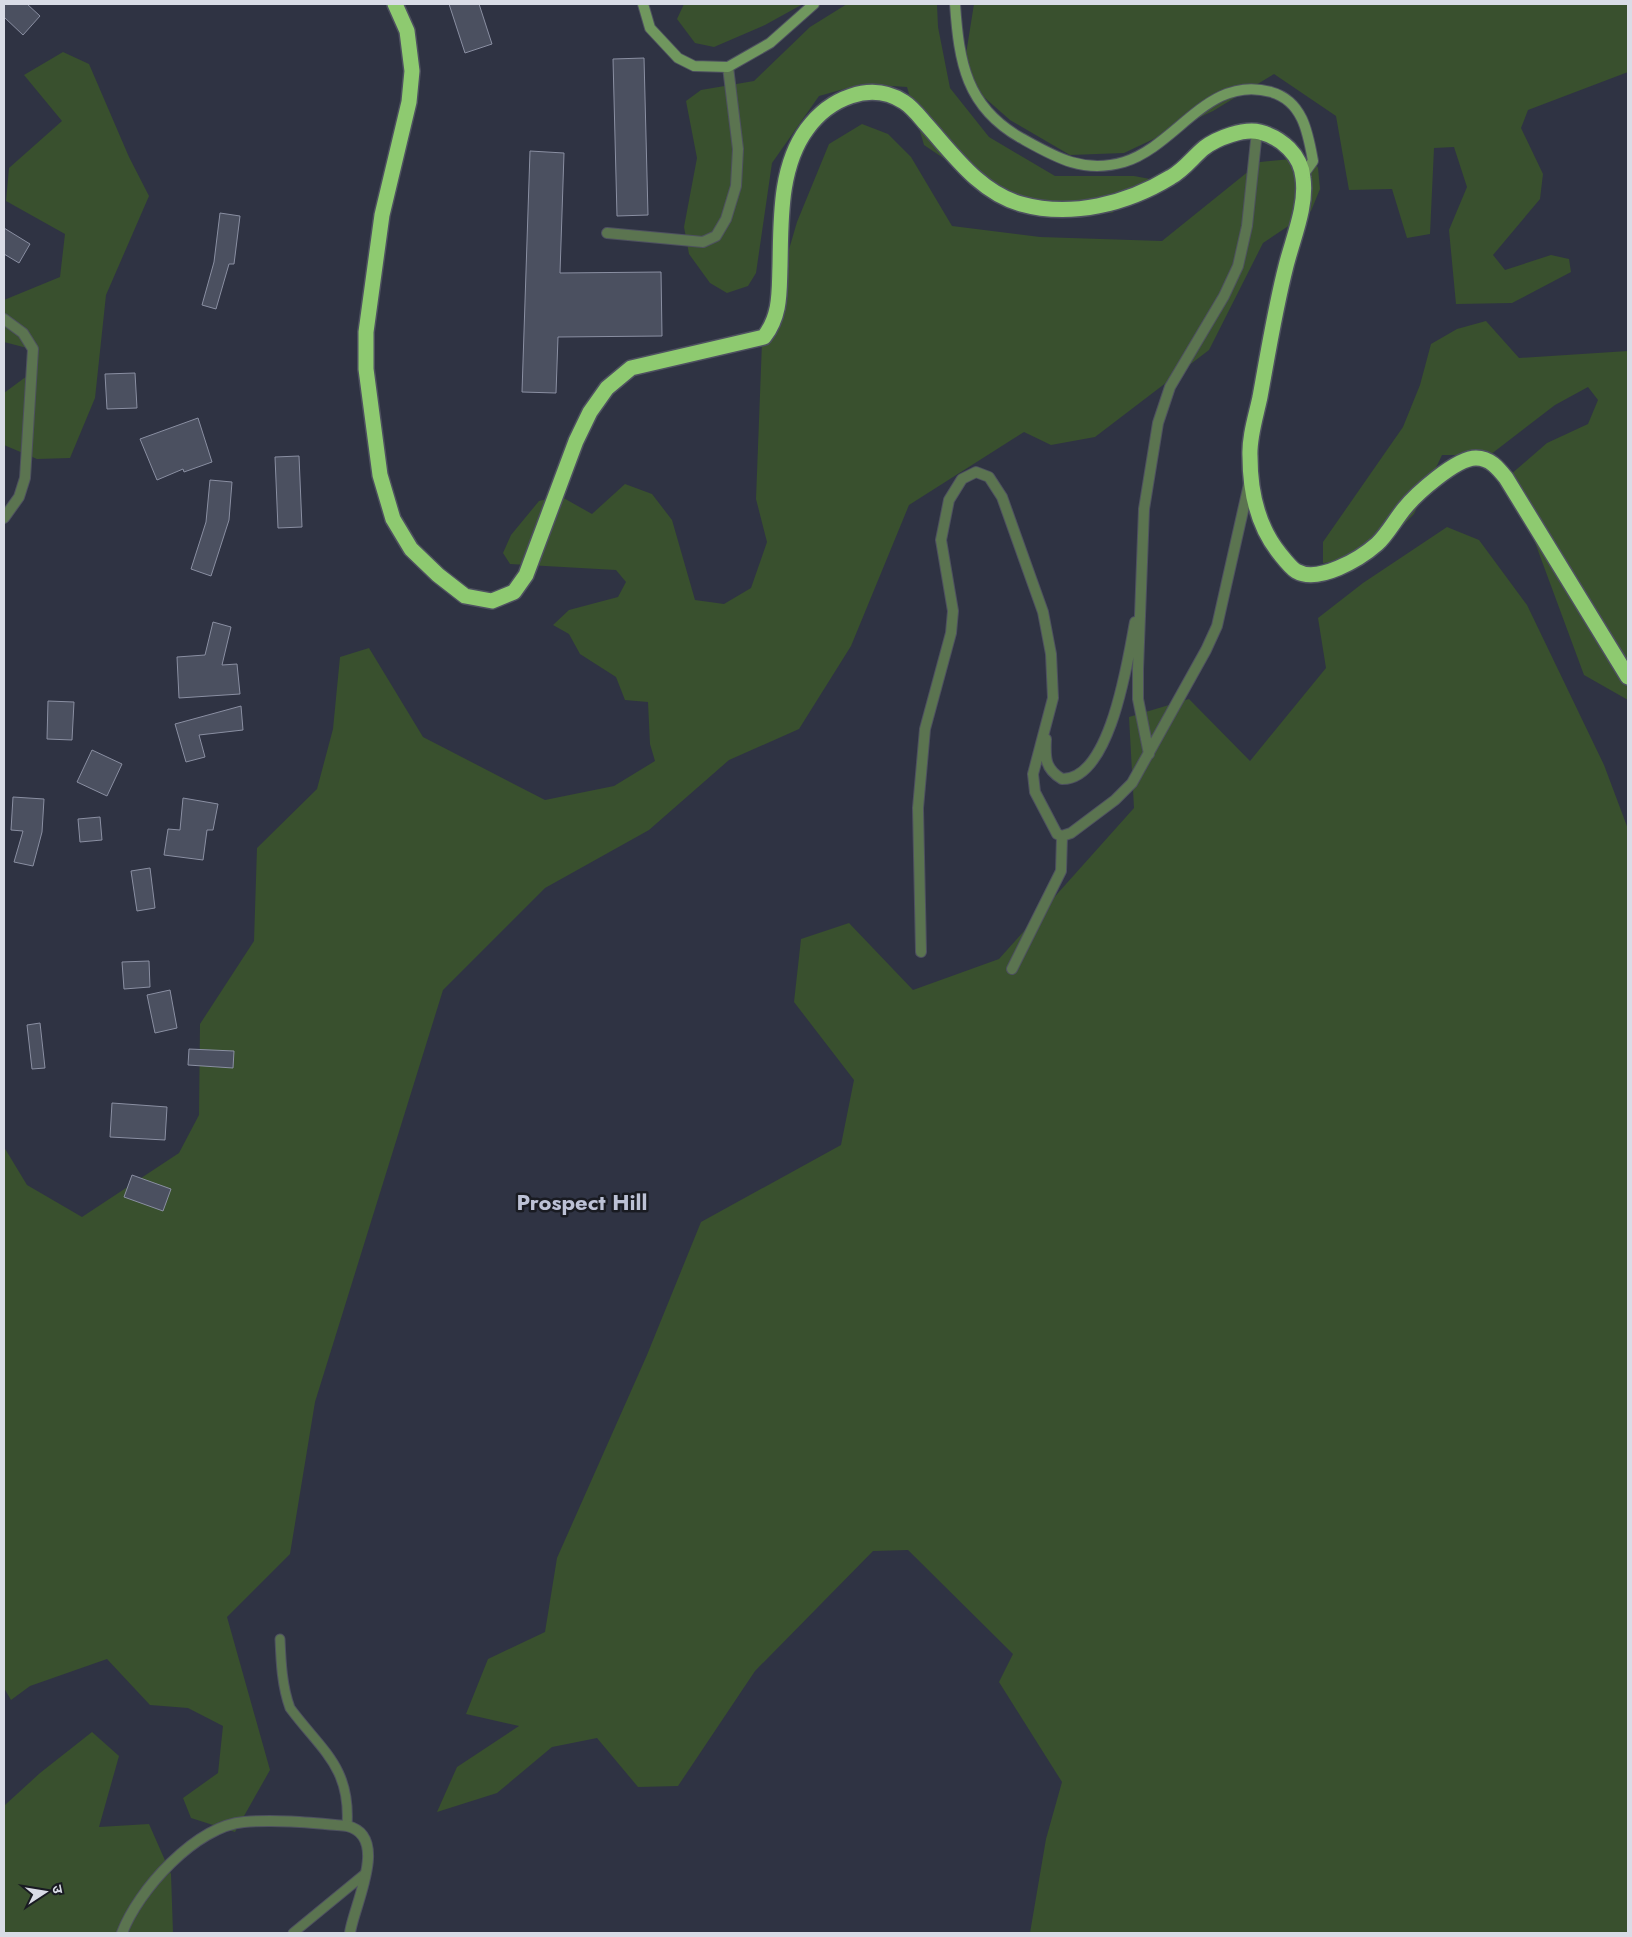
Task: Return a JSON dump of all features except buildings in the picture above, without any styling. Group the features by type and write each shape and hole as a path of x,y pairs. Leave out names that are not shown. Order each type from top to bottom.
{"highway":[{"path":"395,4 408,31 412,71 409,102 382,215 366,332 366,369 380,475 393,519 411,549 438,575 465,596 492,601 514,592 526,575 576,441 590,412 607,388 631,368 764,336 775,323 779,292 781,221 790,160 805,131 822,112 839,100 862,93 884,93 906,103 974,178 1001,197 1026,205 1076,210 1127,199 1174,176 1207,145 1236,133 1258,131 1279,141 1294,153 1303,174 1304,197 1279,294 1249,454 1257,514 1279,553 1296,570 1313,575 1340,568 1377,544 1407,505 1456,465 1476,458 1495,464 1506,478 1628,677"}],"street":[{"path":"643,4 650,28 678,58 694,66 728,68 770,43 814,4"},
{"path":"955,4 958,43 969,83 983,109 1004,128 1060,160 1081,165 1102,166 1124,162 1145,153 1164,141 1207,103 1245,88 1259,88 1275,93 1290,102 1306,124 1313,161 1303,174"},
{"path":"606,233 703,242 716,236 726,219 736,186 738,164 728,68"},
{"path":"1149,754 1138,699 1144,509 1158,423 1170,388 1224,296 1238,266 1247,226 1258,131"},
{"path":"4,319 23,333 33,349 25,478 18,497 4,518"},
{"path":"921,952 918,808 924,739 951,633 953,611 941,540 949,500 962,479 976,472 989,477 1002,497 1043,612 1051,654 1053,698 1033,774 1035,792 1056,834 1062,836 1071,833 1115,800 1132,784 1217,626 1252,474"},
{"path":"1046,723 1045,762 1052,774 1067,780 1082,772 1093,760 1113,719 1141,594"},
{"path":"1012,969 1061,871 1062,836"},
{"path":"122,1933 127,1920 146,1891 176,1858 217,1830 244,1822 347,1826 357,1829 365,1840 368,1858 366,1873 351,1922 350,1933"}],"lane":[{"path":"280,1639 282,1676 290,1708 336,1765 347,1791 347,1826"},
{"path":"293,1933 366,1873"}],"green space":[{"path":"684,4 803,4 765,25 714,47 695,43 677,19"},
{"path":"847,4 937,4 938,27 950,88 989,137 1055,176 1134,176 1150,179 1112,213 1040,203 995,193 924,145 907,87 862,84 819,96 772,163 756,273 748,286 727,293 710,283 689,254 684,227 697,158 686,101 701,90 754,81 810,27"},
{"path":"974,4 1628,4 1628,72 1528,110 1521,128 1543,174 1540,199 1493,255 1505,270 1551,255 1569,259 1571,272 1512,303 1456,304 1449,230 1467,187 1454,147 1434,148 1430,234 1407,238 1392,189 1349,190 1336,116 1274,74 1213,111 1124,153 1070,155 1010,120 977,91 966,54"},
{"path":"63,52 89,64 129,157 149,196 106,295 95,398 70,458 37,459 4,445 4,393 27,376 27,348 4,342 4,300 60,277 65,234 6,201 9,168 62,121 24,75"},
{"path":"862,124 888,134 911,157 952,226 1040,237 1162,241 1260,162 1312,157 1318,168 1320,189 1311,211 1263,243 1209,350 1095,437 1051,445 1024,432 909,505 851,646 799,729 729,760 649,830 545,888 443,990 315,1402 290,1554 227,1617 270,1770 235,1832 191,1818 183,1798 218,1773 223,1726 188,1708 150,1705 107,1659 30,1686 11,1700 4,1688 4,1147 27,1185 82,1217 179,1153 199,1115 200,1024 254,941 257,848 317,789 333,729 340,657 369,648 423,737 545,800 614,786 655,761 650,744 648,702 625,700 616,677 580,654 569,634 553,625 569,610 618,597 626,582 616,570 510,564 503,553 511,535 539,501 560,496 592,514 625,484 652,494 672,520 695,600 724,604 751,588 767,542 756,499 762,342 797,222 829,144"},
{"path":"1486,321 1519,358 1628,351 1628,700 1584,675 1510,475 1547,443 1588,424 1598,400 1588,387 1555,405 1490,455 1442,455 1414,514 1370,559 1323,563 1323,542 1403,427 1420,385 1431,344 1457,329"},
{"path":"1447,527 1479,540 1527,605 1604,765 1628,829 1628,1933 1030,1933 1046,1839 1062,1782 999,1682 1013,1654 908,1550 873,1551 755,1671 678,1786 638,1787 597,1738 552,1747 497,1793 437,1812 457,1767 519,1726 466,1714 488,1659 545,1632 557,1558 647,1355 701,1222 841,1145 854,1080 794,1002 801,939 849,923 913,990 999,959 1134,808 1129,717 1189,699 1250,761 1326,668 1318,618 1363,583"},
{"path":"92,1732 119,1756 99,1827 149,1824 171,1874 173,1933 4,1933 5,1805 40,1773"}],"district":[{"name":"Prospect Hill","path":"582,1202"}]}
